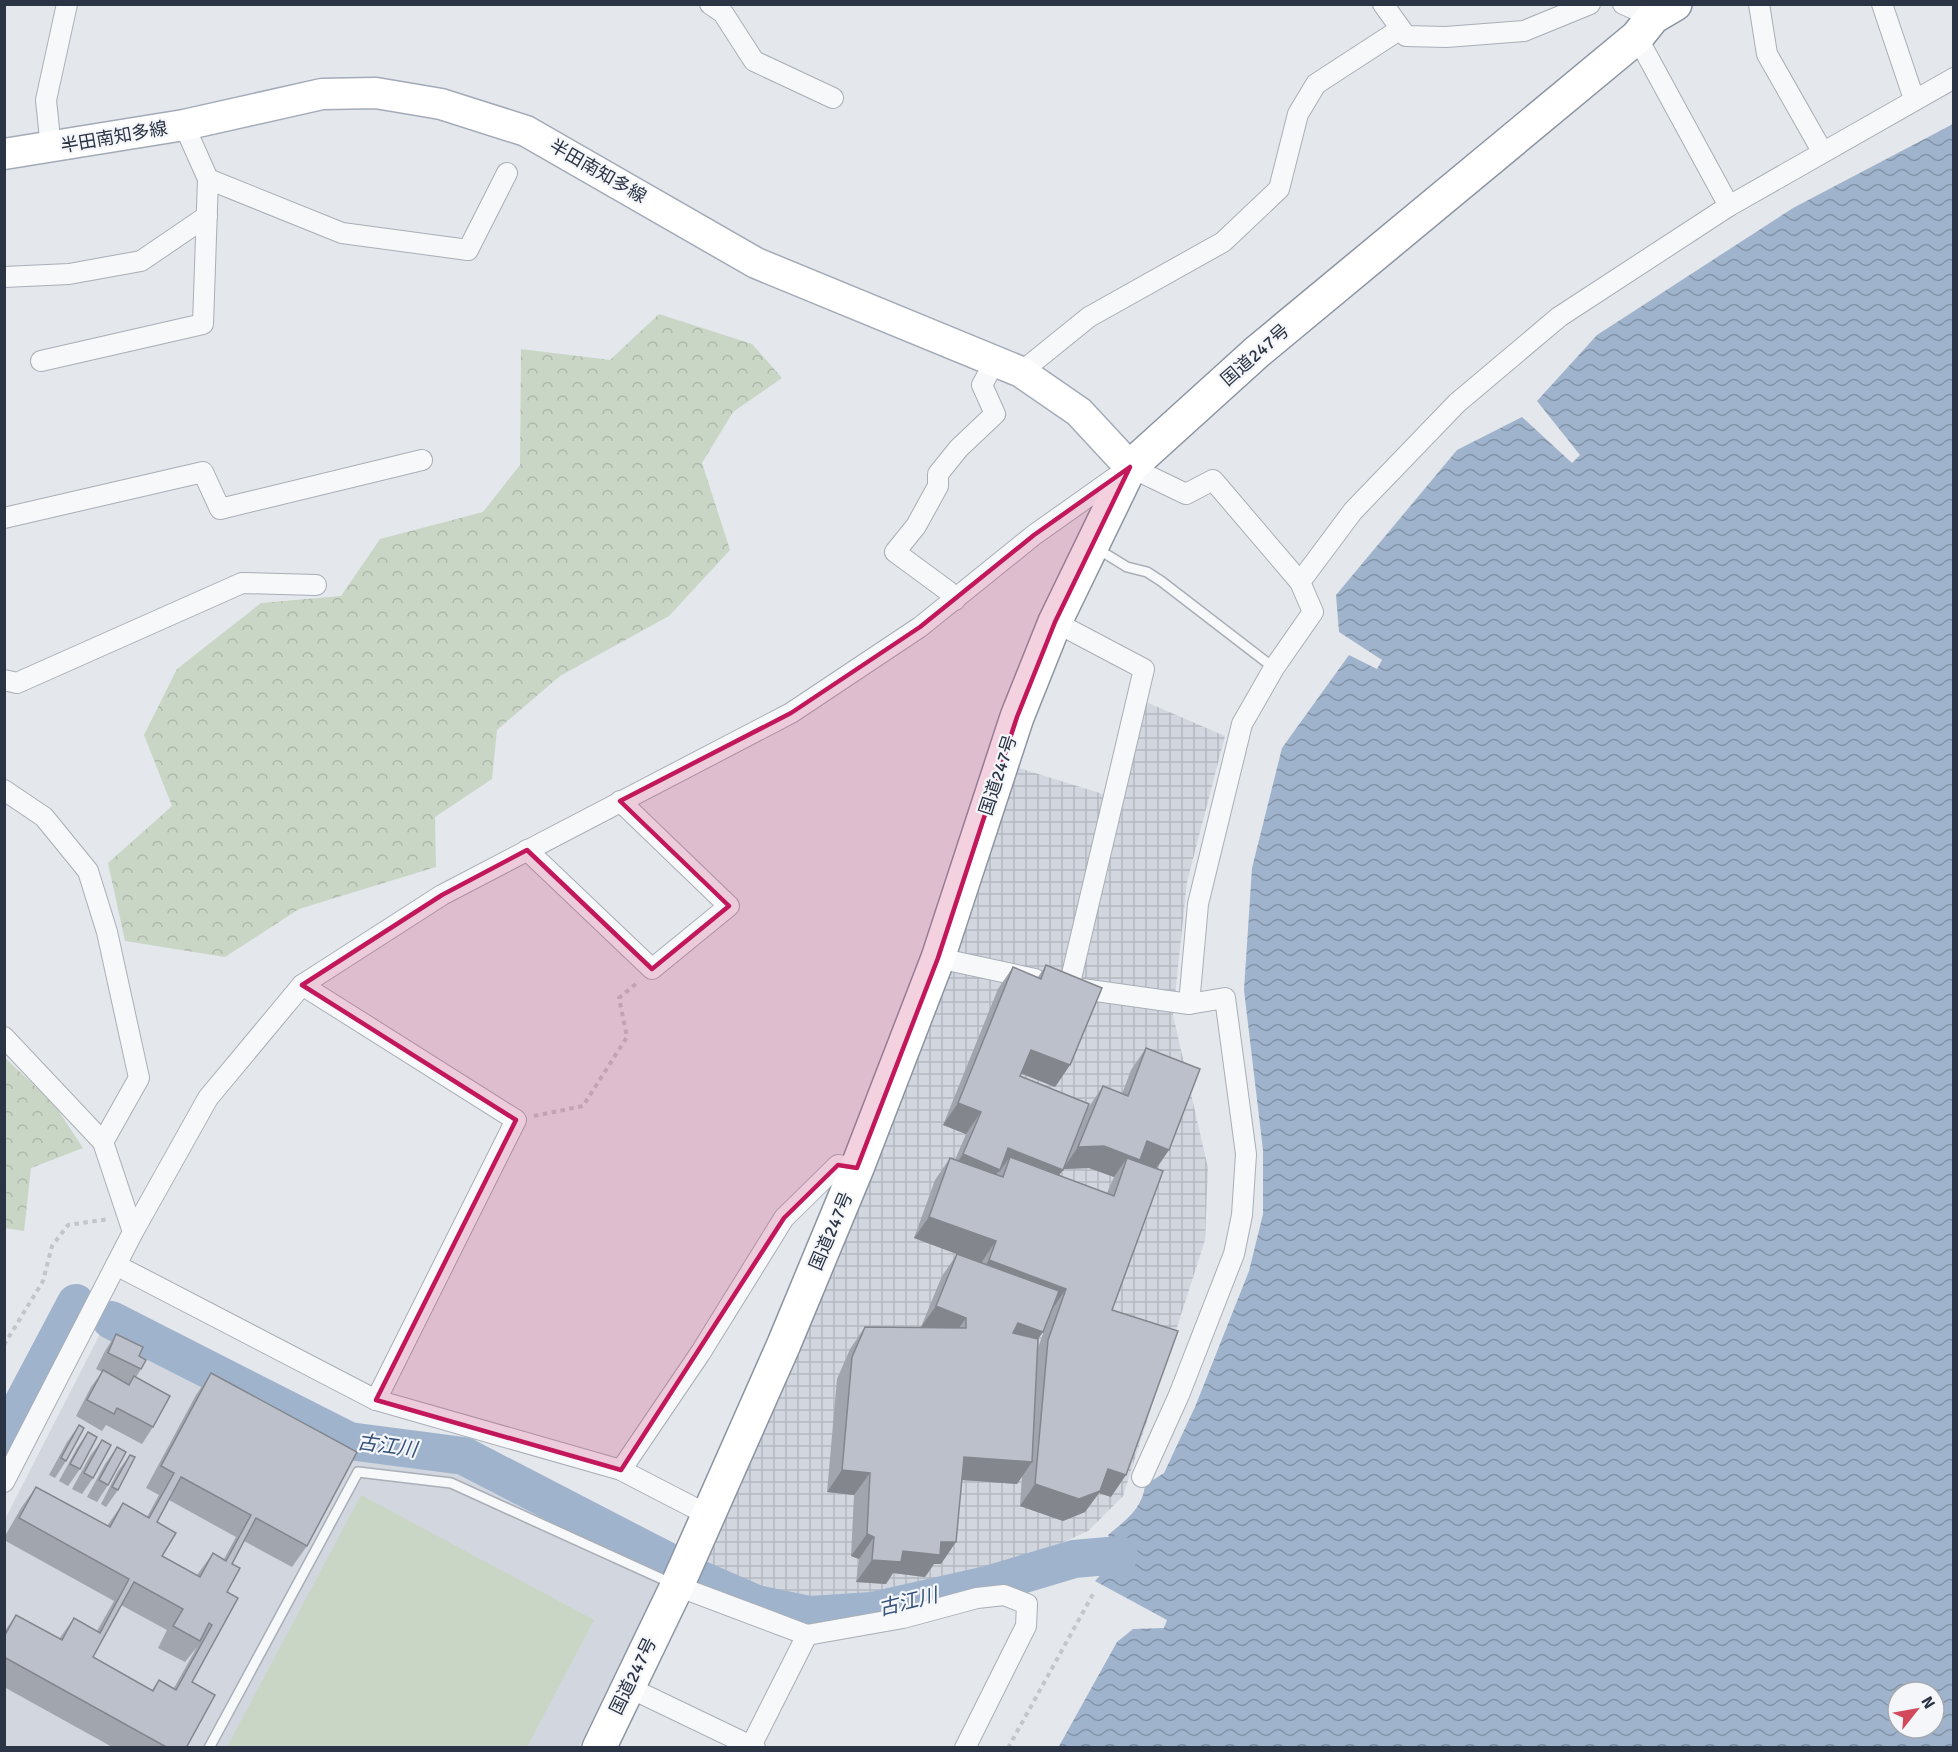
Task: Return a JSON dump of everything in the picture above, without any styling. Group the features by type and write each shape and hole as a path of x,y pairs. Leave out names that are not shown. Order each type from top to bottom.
{"highway":[{"name":"国道247号","path":"599,1748 677,1586 784,1344 857,1168 938,958 1017,717 1055,622 1130,467 1257,352 1655,20"}],"main road":[{"name":"半田南知多線","path":"4,154 184,125 322,94 376,93 441,104 526,131 756,263 1008,367 1079,412 1130,467"}],"street":[{"path":"51,148 46,100 67,4"},
{"path":"710,4 723,13 754,61 833,98"},
{"path":"1383,4 1399,30 1406,36 1446,37 1524,31 1590,4"},
{"path":"1623,4 1655,20 1729,206"},
{"path":"1759,4 1767,54 1822,151"},
{"path":"1882,4 1914,99"},
{"path":"955,600 948,591 895,552 916,526 938,486 938,474 959,448 995,414 982,385 1089,317 1223,242 1279,189 1298,114 1316,84 1399,30"},
{"path":"1300,582 1353,511 1457,403 1559,317 1729,206 1953,78"},
{"path":"41,360 203,324 208,178 184,125"},
{"path":"208,178 342,233 468,250 507,173"},
{"path":"4,277 69,274 141,261 207,216"},
{"path":"4,518 203,472 220,509 422,460"},
{"path":"4,1482 116,1265 130,1224 208,1098 302,985 442,895 791,713 920,627 1034,535 1130,467 1186,494 1214,480 1300,582 1313,612 1274,668 1242,724 1198,904 1189,1004"},
{"path":"4,680 16,683 242,582 316,585"},
{"path":"1055,622 1144,669 1069,987"},
{"path":"4,790 44,817 88,871 107,932 139,1078 103,1142"},
{"path":"527,850 652,969 729,906 620,801"},
{"path":"938,958 1069,987 1189,1004 1225,998 1246,1154 1242,1215 1234,1254 1179,1395 1142,1477"},
{"path":"302,985 516,1120 376,1400"},
{"path":"4,1036 103,1142 130,1224"},
{"path":"621,1470 701,1352 784,1218 838,1165 857,1168"},
{"path":"116,1265 376,1400 621,1470 708,1515"},
{"path":"677,1586 807,1635 903,1618 976,1598 1004,1595 1027,1604 1026,1626 965,1748"},
{"path":"628,1687 752,1747 807,1635"}],"lane":[{"path":"1091,545 1127,567 1147,572 1161,581 1274,668"},
{"path":"209,1748 358,1473 451,1483 677,1586"}],"path":[{"path":"516,1120 583,1106 627,1037 619,998 652,969"},
{"path":"4,1345 43,1281 52,1246 68,1225 130,1224"},
{"path":"1008,1748 1093,1594"}],"highlighted area":[{"path":"1130,467 1055,622 1017,717 938,958 857,1168 838,1165 784,1218 621,1470 376,1400 516,1120 302,985 442,895 527,850 652,969 729,906 620,801 791,713 920,627 1034,535"}],"shaded area":[{"path":"1146,702 1225,736 1187,882 1173,1015 1208,1168 1205,1240 1123,1496 1088,1531 1022,1561 871,1601 815,1603 761,1594 705,1565 866,1171 1016,767 1122,800"},
{"path":"101,1332 350,1457 452,1470 667,1568 579,1747 5,1747 4,1521"}],"green space":[{"path":"659,314 752,344 782,378 733,412 702,463 730,550 669,616 560,676 497,730 492,779 435,817 436,867 299,909 225,957 125,941 108,863 172,806 144,735 177,669 261,603 341,596 380,539 483,512 520,465 521,349 610,360"},
{"path":"4,1057 54,1104 83,1148 31,1168 24,1231 5,1228"},
{"path":"361,1495 594,1620 527,1747 227,1747"}],"water":[{"path":"1953,124 1953,1747 1058,1748 1117,1642 1133,1629 1164,1628 1167,1620 1095,1581 1119,1555 1108,1535 1137,1507 1145,1485 1164,1473 1195,1407 1249,1271 1263,1214 1263,1150 1244,990 1252,868 1282,748 1349,655 1377,669 1382,660 1339,632 1336,595 1457,450 1522,417 1572,463 1580,455 1537,401 1597,335 1793,208"}],"building":[{"path":"1046,965 1102,988 1070,1065 1031,1050 1020,1076 1089,1104 1063,1170 1008,1148 1000,1170 963,1154 981,1112 958,1103 1013,967 1041,979"},
{"path":"1146,1048 1200,1069 1169,1150 1147,1141 1140,1160 1104,1146 1078,1147 1103,1086 1128,1096"},
{"path":"1010,1157 1114,1196 1127,1158 1163,1171 1112,1310 1178,1331 1126,1475 1108,1469 1100,1491 1079,1499 1035,1484 1048,1340 1066,1289 989,1260 996,1241 929,1217 950,1158 1003,1177"},
{"path":"957,1254 1059,1291 1043,1332 1018,1323 1013,1333 1038,1339 1032,1462 964,1457 956,1542 941,1542 940,1555 903,1551 901,1562 872,1560 874,1537 867,1534 870,1473 842,1470 852,1357 865,1327 966,1328 966,1318 936,1306"},
{"path":"116,1334 143,1347 139,1356 146,1360 141,1369 108,1353"},
{"path":"103,1370 129,1385 134,1376 170,1396 153,1427 117,1408 114,1414 87,1400"},
{"path":"211,1373 357,1452 307,1546 256,1518 232,1564 240,1568 227,1592 238,1598 192,1682 215,1695 186,1748 168,1748 4,1657 4,1637 16,1615 62,1640 74,1618 100,1633 129,1579 19,1518 36,1487 110,1527 123,1503 149,1518 174,1473 161,1466","holes":["181,1477 251,1515 226,1561 213,1553 200,1577 162,1556 176,1533 157,1522","134,1582 183,1609 173,1626 200,1641 209,1623 212,1625 176,1690 159,1680 153,1691 93,1657"]},
{"path":"79,1425 84,1428 66,1461 61,1458"},
{"path":"88,1432 97,1437 80,1469 70,1464"},
{"path":"102,1440 111,1445 93,1478 84,1473"},
{"path":"117,1447 126,1452 108,1485 99,1480"},
{"path":"130,1455 135,1457 118,1490 112,1487"}],"waterway":[{"name":"古江川","path":"4,1439 76,1303"},
{"name":"古江川","path":"111,1320 349,1441 464,1456 667,1561"},
{"name":"古江川","path":"699,1579 756,1604 810,1615 872,1611 987,1585 1074,1559 1119,1555"}]}
